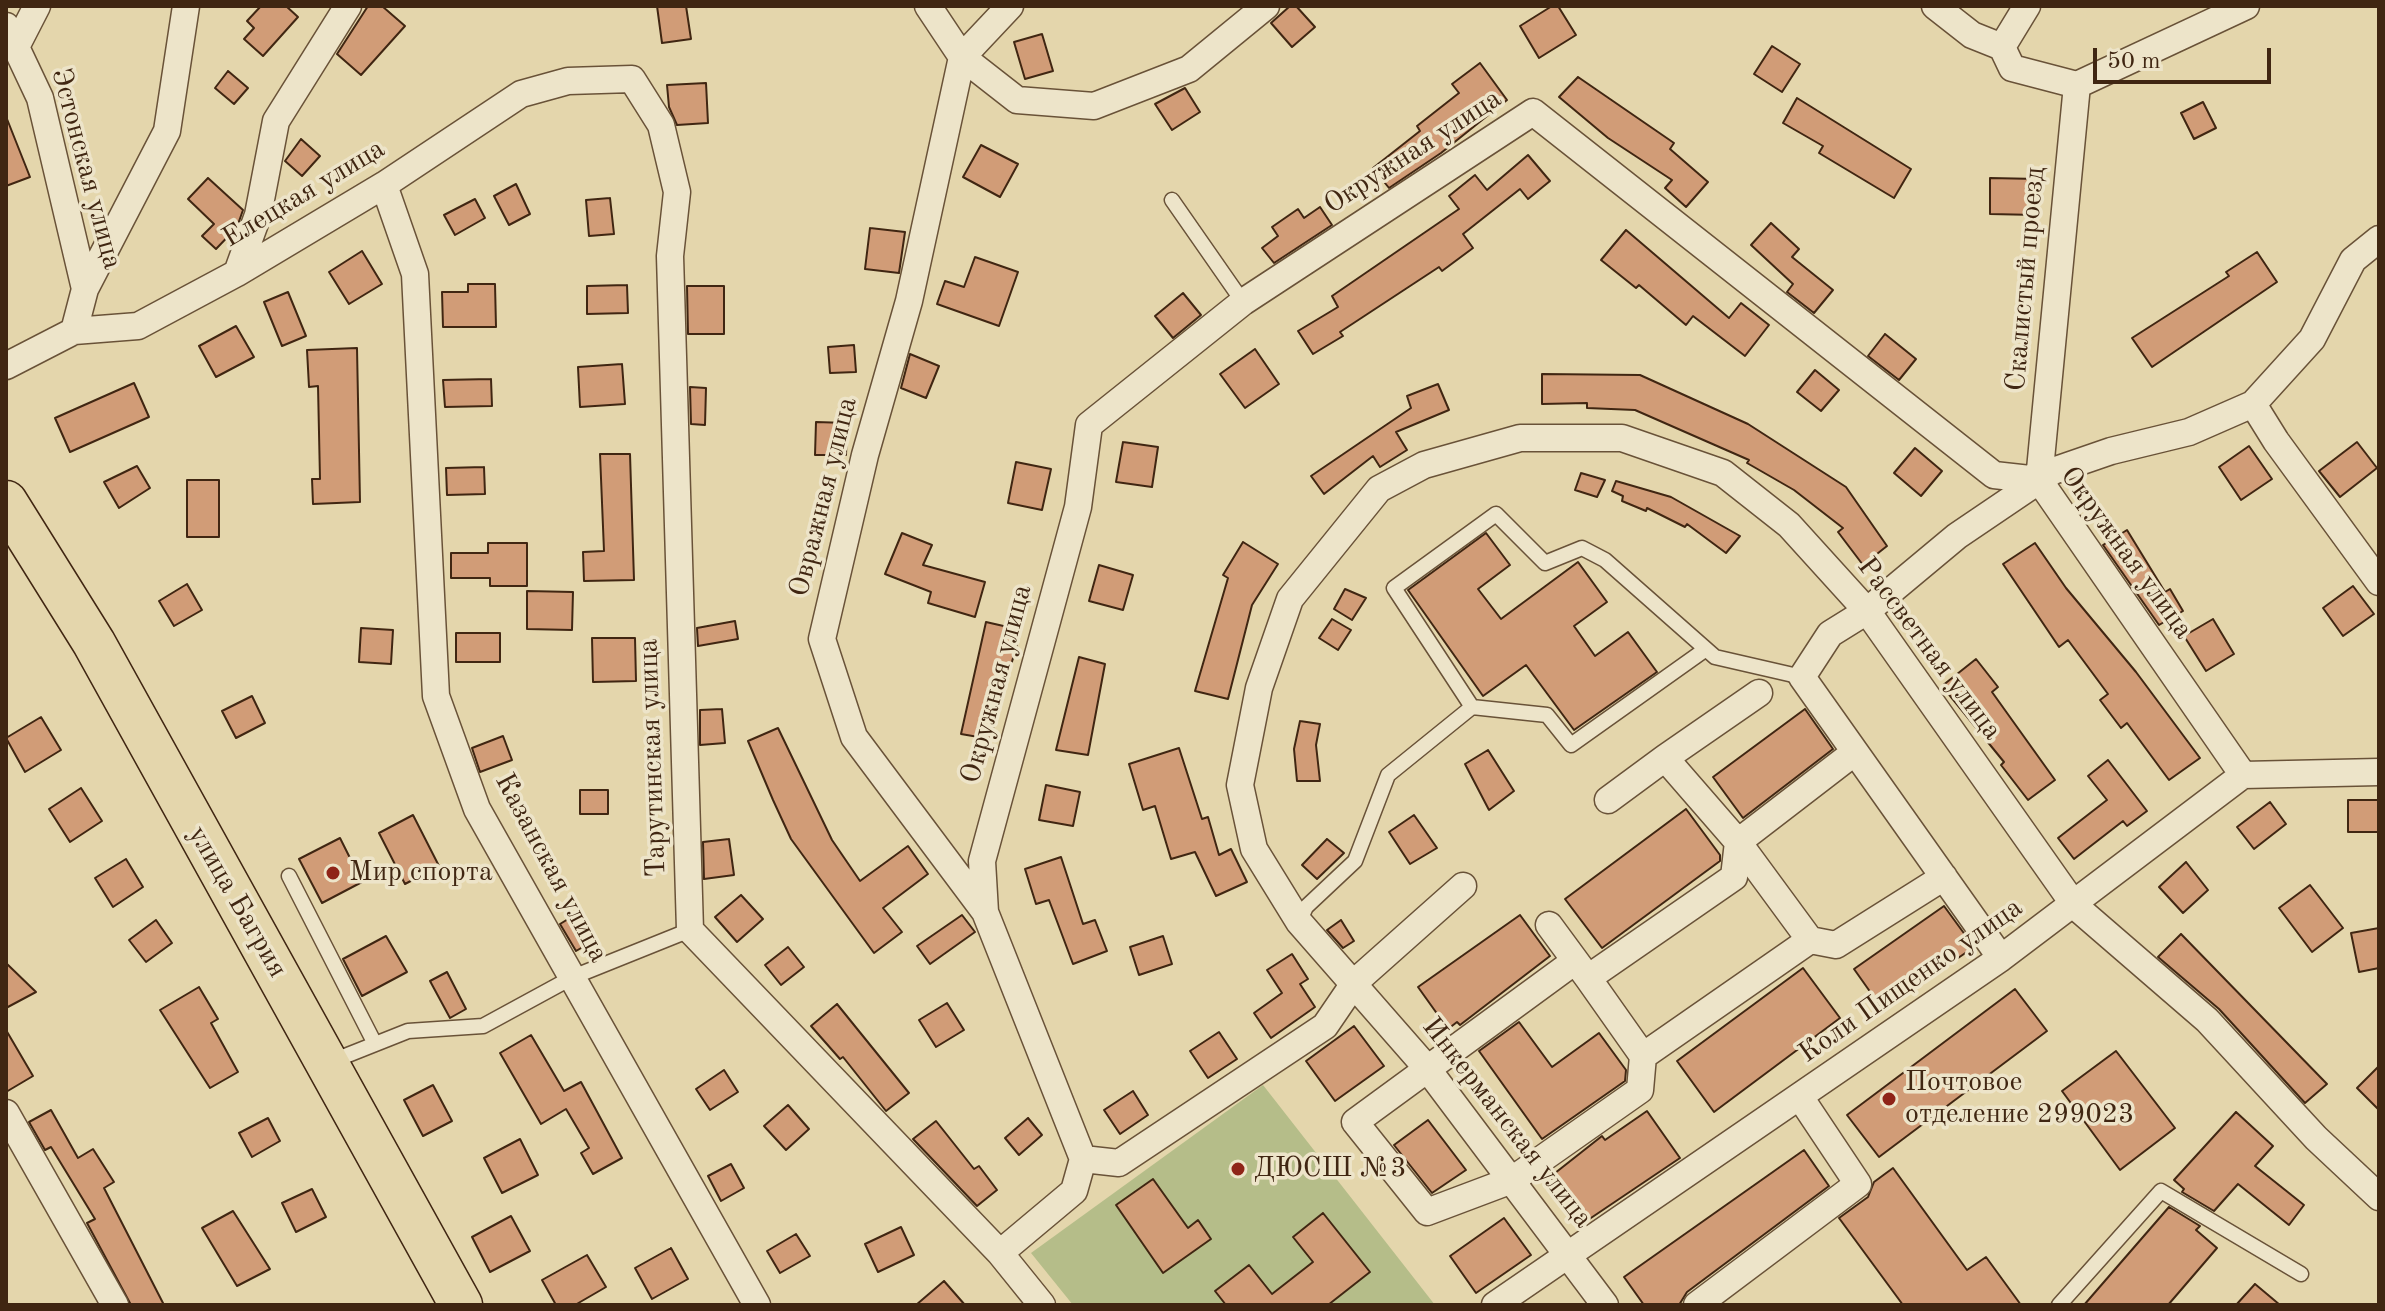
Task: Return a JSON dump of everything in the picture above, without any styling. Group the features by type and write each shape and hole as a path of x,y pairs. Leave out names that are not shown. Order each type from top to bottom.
{"main road":[{"name":"улица Багрия","path":"6,502 94,643 461,1305"}],"street":[{"path":"12,36 37,6"},
{"path":"85,289 167,131 186,6"},
{"path":"237,273 258,215 276,121 348,6"},
{"path":"928,6 962,57 1017,100 1094,106 1189,69 1266,6"},
{"path":"962,57 1010,6"},
{"path":"1935,6 1972,35 2002,47 2012,68 2077,85 2246,6"},
{"path":"2002,47 2027,6"},
{"name":"Эстонская улица","path":"12,36 40,98 85,289 74,331"},
{"name":"Овражная улица","path":"962,57 909,301 865,455 822,639 854,737 985,912"},
{"name":"Елецкая улица","path":"6,366 74,331 138,326 237,273 384,185 521,94 568,81 632,79"},
{"name":"Тарутинская улица","path":"632,79 661,125 677,192 670,256 690,930"},
{"name":"Скалистый проезд","path":"2039,480 2077,85"},
{"name":"Окружная улица","path":"985,912 982,861 1078,507 1089,425 1243,302 1533,112 1994,475 2039,480 2243,775"},
{"name":"Казанская улица","path":"384,185 415,274 436,696 477,809 757,1305"},
{"path":"2001,958 1802,677 1830,634 1867,611 1957,536 2053,471 2111,451 2189,432 2253,404 2312,339 2353,260 2379,239"},
{"path":"2253,404 2276,441 2379,582"},
{"name":"Рассветная улица","path":"1355,982 1299,922 1254,849 1240,785 1259,688 1290,599 1379,489 1424,465 1520,438 1622,438 1723,473 1789,525 1867,611 2075,906 2207,1020 2316,1138 2379,1197"},
{"path":"1608,800 1759,693"},
{"path":"1549,925 1581,970 1643,1056 1640,1090 1512,1180 1427,1212 1355,1122 1426,1067 1581,970 1734,877 1738,842 1855,752"},
{"path":"1665,758 1738,842 1810,940 1836,945 1944,877"},
{"path":"2243,775 2379,772"},
{"name":"Коли Пищенко улица","path":"1495,1305 2075,906 2243,775"},
{"path":"1083,1159 1119,1163 1325,1026 1355,982 1463,886"},
{"path":"985,912 1083,1159 1074,1191 1000,1253"},
{"path":"690,930 1000,1253 1042,1305"},
{"path":"1643,1056 1810,940"},
{"name":"Инкерманская улица","path":"1355,982 1426,1067 1605,1305"},
{"path":"1697,1305 1858,1184 1800,1097"},
{"path":"6,1113 115,1305"}],"lane":[{"path":"1172,200 1243,302"},
{"path":"1472,707 1394,588 1496,514 1545,563 1582,548 1605,560 1715,657 1802,677"},
{"path":"1299,922 1306,907 1355,861 1388,775 1472,707 1547,715 1571,745 1706,649"},
{"path":"289,876 375,1044"},
{"path":"329,1062 408,1031 483,1026 573,977 690,930"},
{"path":"2059,1305 2161,1191 2301,1274"}],"green space":[{"name":"ДЮСШ №3","path":"1263,1085 1435,1305 1073,1305 1031,1253"}],"building":[{"path":"261,6 286,6 298,17 263,56 244,39 254,28 247,21"},
{"path":"368,6 382,6 405,26 361,75 337,54"},
{"path":"657,6 686,6 691,39 662,43"},
{"path":"1290,6 1296,6 1315,27 1292,47 1271,23"},
{"path":"1552,6 1558,6 1576,35 1539,58 1520,26"},
{"path":"1042,34 1053,71 1025,79 1014,42"},
{"path":"1772,46 1800,64 1782,92 1754,74"},
{"path":"1480,63 1507,100 1441,153 1389,188 1373,168 1420,131 1417,126 1459,93 1452,84"},
{"path":"228,71 248,88 234,104 215,88"},
{"path":"1578,77 1674,143 1670,149 1708,182 1686,207 1665,188 1672,180 1608,138 1559,97"},
{"path":"706,83 708,123 677,125 669,107 667,85"},
{"path":"1185,88 1200,112 1172,130 1155,104"},
{"path":"1797,98 1911,169 1894,198 1819,153 1823,146 1783,123"},
{"path":"2203,102 2216,128 2194,139 2181,113"},
{"path":"6,120 30,177 6,186"},
{"path":"301,139 320,156 302,176 285,161"},
{"path":"981,145 1018,164 1000,197 963,177"},
{"path":"1528,155 1550,181 1528,199 1520,189 1463,234 1473,248 1442,271 1439,267 1340,332 1343,336 1313,354 1298,331 1338,307 1332,296 1459,209 1449,196 1475,175 1487,190"},
{"path":"208,178 243,210 237,227 216,249 202,236 214,224 188,199"},
{"path":"1990,178 2038,179 2037,215 1990,214"},
{"path":"516,184 530,214 509,225 494,196"},
{"path":"610,198 614,234 589,236 586,200"},
{"path":"475,199 485,218 455,235 444,215"},
{"path":"1320,207 1332,225 1274,263 1262,248 1278,236 1272,227 1298,209 1304,218"},
{"path":"1771,223 1799,249 1792,257 1833,290 1814,313 1787,292 1793,284 1751,245"},
{"path":"870,228 905,232 899,273 865,269"},
{"path":"1626,230 1729,318 1741,303 1769,325 1745,356 1693,316 1686,325 1639,285 1636,288 1601,260"},
{"path":"362,251 382,284 349,304 329,272"},
{"path":"2257,252 2277,282 2152,367 2132,338 2229,276 2226,272"},
{"path":"975,257 1018,272 999,326 937,304 945,281 964,287"},
{"path":"468,284 495,284 496,327 443,327 442,292 468,292"},
{"path":"627,285 628,313 587,314 587,286"},
{"path":"687,286 724,286 724,334 688,334"},
{"path":"288,292 306,336 282,346 264,302"},
{"path":"1183,293 1201,315 1173,338 1155,316"},
{"path":"236,326 254,357 216,377 199,346"},
{"path":"1885,334 1916,359 1899,380 1868,356"},
{"path":"854,345 856,372 830,373 828,347"},
{"path":"357,348 360,502 313,504 312,479 320,479 318,386 309,387 307,350"},
{"path":"1255,349 1279,384 1245,408 1220,374"},
{"path":"910,354 939,366 926,398 901,388"},
{"path":"622,364 625,404 580,407 578,367"},
{"path":"1815,370 1839,390 1821,411 1797,392"},
{"path":"1542,374 1640,375 1748,424 1846,487 1887,546 1863,565 1838,532 1843,528 1794,490 1747,463 1749,460 1635,410 1587,408 1587,403 1542,404"},
{"path":"491,379 492,406 445,407 443,380"},
{"path":"134,383 149,417 70,452 55,418"},
{"path":"1438,384 1449,410 1396,432 1407,450 1380,467 1373,456 1324,494 1311,476 1411,408 1407,396"},
{"path":"690,387 706,388 705,425 691,424"},
{"path":"816,422 847,423 846,455 815,455"},
{"path":"1123,442 1158,447 1152,487 1116,482"},
{"path":"2357,442 2377,468 2340,497 2319,471"},
{"path":"2249,446 2272,479 2241,500 2219,467"},
{"path":"1915,448 1942,471 1921,496 1894,473"},
{"path":"600,454 630,454 634,580 584,581 583,552 604,551"},
{"path":"1016,462 1051,469 1042,510 1008,503"},
{"path":"137,466 150,488 119,508 104,482"},
{"path":"484,467 485,494 447,495 446,468"},
{"path":"1581,473 1605,480 1597,497 1575,490"},
{"path":"187,480 219,480 219,537 187,537"},
{"path":"1616,481 1671,497 1740,536 1726,553 1687,524 1685,527 1647,508 1646,511 1622,501 1623,496 1612,491"},
{"path":"2127,530 2165,592 2170,589 2183,611 2159,625 2103,545"},
{"path":"902,533 932,545 923,565 985,582 975,617 928,603 931,592 885,574"},
{"path":"1486,533 1510,565 1478,589 1501,619 1578,562 1607,602 1574,626 1595,656 1628,632 1657,672 1574,730 1526,665 1483,696 1408,590"},
{"path":"1243,542 1278,564 1252,605 1228,699 1195,691 1228,578 1223,575"},
{"path":"488,543 527,543 527,586 490,586 490,578 451,578 451,553 488,553"},
{"path":"2035,543 2066,588 2136,672 2200,758 2169,780 2127,723 2121,728 2100,700 2108,694 2068,640 2059,647 2003,564"},
{"path":"1099,565 1133,575 1123,610 1089,601"},
{"path":"187,584 202,610 174,626 159,601"},
{"path":"2353,586 2374,614 2343,636 2323,608"},
{"path":"1345,589 1366,598 1352,620 1334,609"},
{"path":"527,591 573,592 572,630 527,629"},
{"path":"1332,619 1351,630 1338,650 1319,638"},
{"path":"2213,619 2234,654 2206,671 2184,636"},
{"path":"735,621 738,639 698,646 697,628"},
{"path":"986,622 1021,630 990,739 961,734"},
{"path":"361,628 393,630 391,664 359,662"},
{"path":"456,633 500,633 500,662 456,662"},
{"path":"592,638 635,638 636,681 593,682"},
{"path":"1079,657 1105,664 1088,755 1056,750"},
{"path":"1976,659 1998,687 1992,692 2055,780 2028,800 2001,765 2004,762 1942,686"},
{"path":"252,696 265,723 236,738 222,711"},
{"path":"722,709 725,743 700,745 700,710"},
{"path":"1805,709 1833,749 1743,818 1713,777"},
{"path":"41,717 61,750 25,772 6,738"},
{"path":"1300,721 1320,724 1316,745 1320,781 1297,781 1294,749"},
{"path":"778,728 832,840 860,881 908,846 928,874 883,908 902,932 874,953 791,839 773,800 748,741"},
{"path":"503,736 512,760 480,772 472,748"},
{"path":"1179,748 1202,819 1208,817 1219,855 1231,849 1247,882 1216,896 1195,852 1171,859 1155,806 1143,810 1129,764"},
{"path":"1488,750 1514,791 1489,810 1465,764"},
{"path":"2108,760 2147,811 2127,826 2123,821 2074,859 2058,838 2107,800 2088,776"},
{"path":"1046,785 1080,792 1073,826 1039,820"},
{"path":"81,788 102,821 70,842 49,809"},
{"path":"580,790 608,790 608,814 580,814"},
{"path":"2348,800 2379,800 2379,832 2348,832"},
{"path":"2270,802 2286,824 2254,849 2237,827"},
{"path":"1686,809 1720,855 1720,861 1602,948 1565,899"},
{"path":"413,815 439,866 405,884 379,833"},
{"path":"1414,815 1437,848 1410,864 1389,832"},
{"path":"340,838 362,882 322,903 299,859"},
{"path":"729,839 734,875 704,879 703,842"},
{"path":"1327,839 1344,853 1317,879 1302,865"},
{"path":"1061,857 1083,924 1095,920 1107,951 1073,964 1049,900 1036,904 1025,869"},
{"path":"126,859 143,887 113,907 95,878"},
{"path":"2186,862 2208,890 2183,913 2159,887"},
{"path":"2310,885 2343,928 2312,952 2279,908"},
{"path":"741,895 763,919 737,942 715,917"},
{"path":"1944,906 1974,947 1883,1010 1854,969"},
{"path":"578,913 595,940 576,951 560,924"},
{"path":"962,915 975,932 930,964 917,946"},
{"path":"1520,915 1550,956 1460,1025 1457,1022 1448,1029 1418,987"},
{"path":"156,920 172,943 146,962 129,940"},
{"path":"1341,920 1354,941 1343,948 1327,930"},
{"path":"2379,928 2379,968 2359,972 2351,933"},
{"path":"2181,934 2327,1084 2305,1103 2219,1009 2158,957"},
{"path":"386,936 407,972 362,996 343,959"},
{"path":"1163,936 1172,964 1139,975 1130,947"},
{"path":"788,947 804,967 781,985 765,965"},
{"path":"1292,954 1308,979 1300,984 1315,1007 1271,1038 1254,1013 1282,993 1267,970"},
{"path":"6,963 36,992 6,1008"},
{"path":"1803,968 1840,1018 1714,1112 1677,1061"},
{"path":"447,972 466,1009 450,1018 430,981"},
{"path":"199,987 218,1019 211,1023 238,1072 210,1088 160,1010"},
{"path":"2015,989 2047,1031 1879,1157 1847,1115"},
{"path":"947,1003 964,1030 936,1047 919,1020"},
{"path":"837,1004 909,1093 886,1111 843,1057 840,1059 811,1026"},
{"path":"1519,1022 1552,1067 1599,1033 1626,1070 1625,1081 1542,1139 1479,1051"},
{"path":"1354,1026 1384,1066 1335,1101 1306,1061"},
{"path":"6,1030 33,1076 6,1092"},
{"path":"1219,1032 1237,1059 1208,1078 1190,1051"},
{"path":"531,1035 564,1091 581,1082 622,1158 593,1174 581,1153 589,1148 566,1109 541,1124 500,1053"},
{"path":"2116,1051 2175,1128 2120,1170 2062,1091"},
{"path":"2379,1066 2379,1110 2357,1088"},
{"path":"724,1070 738,1092 710,1110 696,1089"},
{"path":"433,1085 452,1121 423,1136 404,1100"},
{"path":"1133,1091 1148,1115 1120,1134 1104,1110"},
{"path":"788,1105 809,1129 786,1150 764,1126"},
{"path":"51,1110 78,1158 93,1149 114,1182 104,1188 164,1305 131,1305 87,1223 95,1219 51,1147 45,1150 29,1122"},
{"path":"1647,1111 1680,1158 1582,1224 1550,1177 1602,1136 1605,1140"},
{"path":"2236,1112 2273,1146 2255,1166 2304,1205 2289,1225 2238,1184 2214,1211 2182,1192 2184,1189 2174,1180"},
{"path":"268,1118 280,1141 252,1157 239,1133"},
{"path":"1028,1118 1042,1135 1019,1155 1005,1138"},
{"path":"1428,1120 1466,1170 1432,1193 1394,1145"},
{"path":"936,1121 974,1169 979,1166 997,1190 977,1206 913,1139"},
{"path":"520,1139 538,1175 502,1193 484,1158"},
{"path":"1804,1150 1829,1186 1687,1292 1679,1305 1644,1305 1624,1277"},
{"path":"731,1164 744,1188 721,1201 708,1176"},
{"path":"1893,1168 1967,1270 1986,1257 2021,1305 1903,1305 1839,1218 1868,1197 1874,1182"},
{"path":"1153,1179 1188,1228 1198,1220 1211,1239 1163,1273 1116,1205"},
{"path":"312,1189 326,1217 296,1232 282,1203"},
{"path":"2169,1207 2200,1226 2196,1230 2217,1248 2168,1305 2084,1305"},
{"path":"233,1211 270,1269 237,1286 202,1228"},
{"path":"1323,1213 1370,1272 1328,1305 1226,1305 1215,1291 1249,1265 1272,1294 1313,1262 1293,1237"},
{"path":"511,1216 530,1251 490,1272 472,1237"},
{"path":"1504,1218 1531,1255 1476,1293 1450,1256"},
{"path":"901,1227 914,1255 878,1272 865,1244"},
{"path":"796,1234 810,1256 780,1273 767,1251"},
{"path":"671,1248 688,1279 652,1299 635,1268"},
{"path":"587,1255 606,1287 575,1305 556,1305 542,1280"},
{"path":"944,1281 965,1305 916,1305"},
{"path":"2255,1284 2280,1305 2236,1305"}],"place":[{"name":"Мир спорта","path":"333,873"},
{"name":"Почтовое отделение 299023","path":"1889,1099"},
{"name":"ДЮСШ №3","path":"1238,1169"}]}
